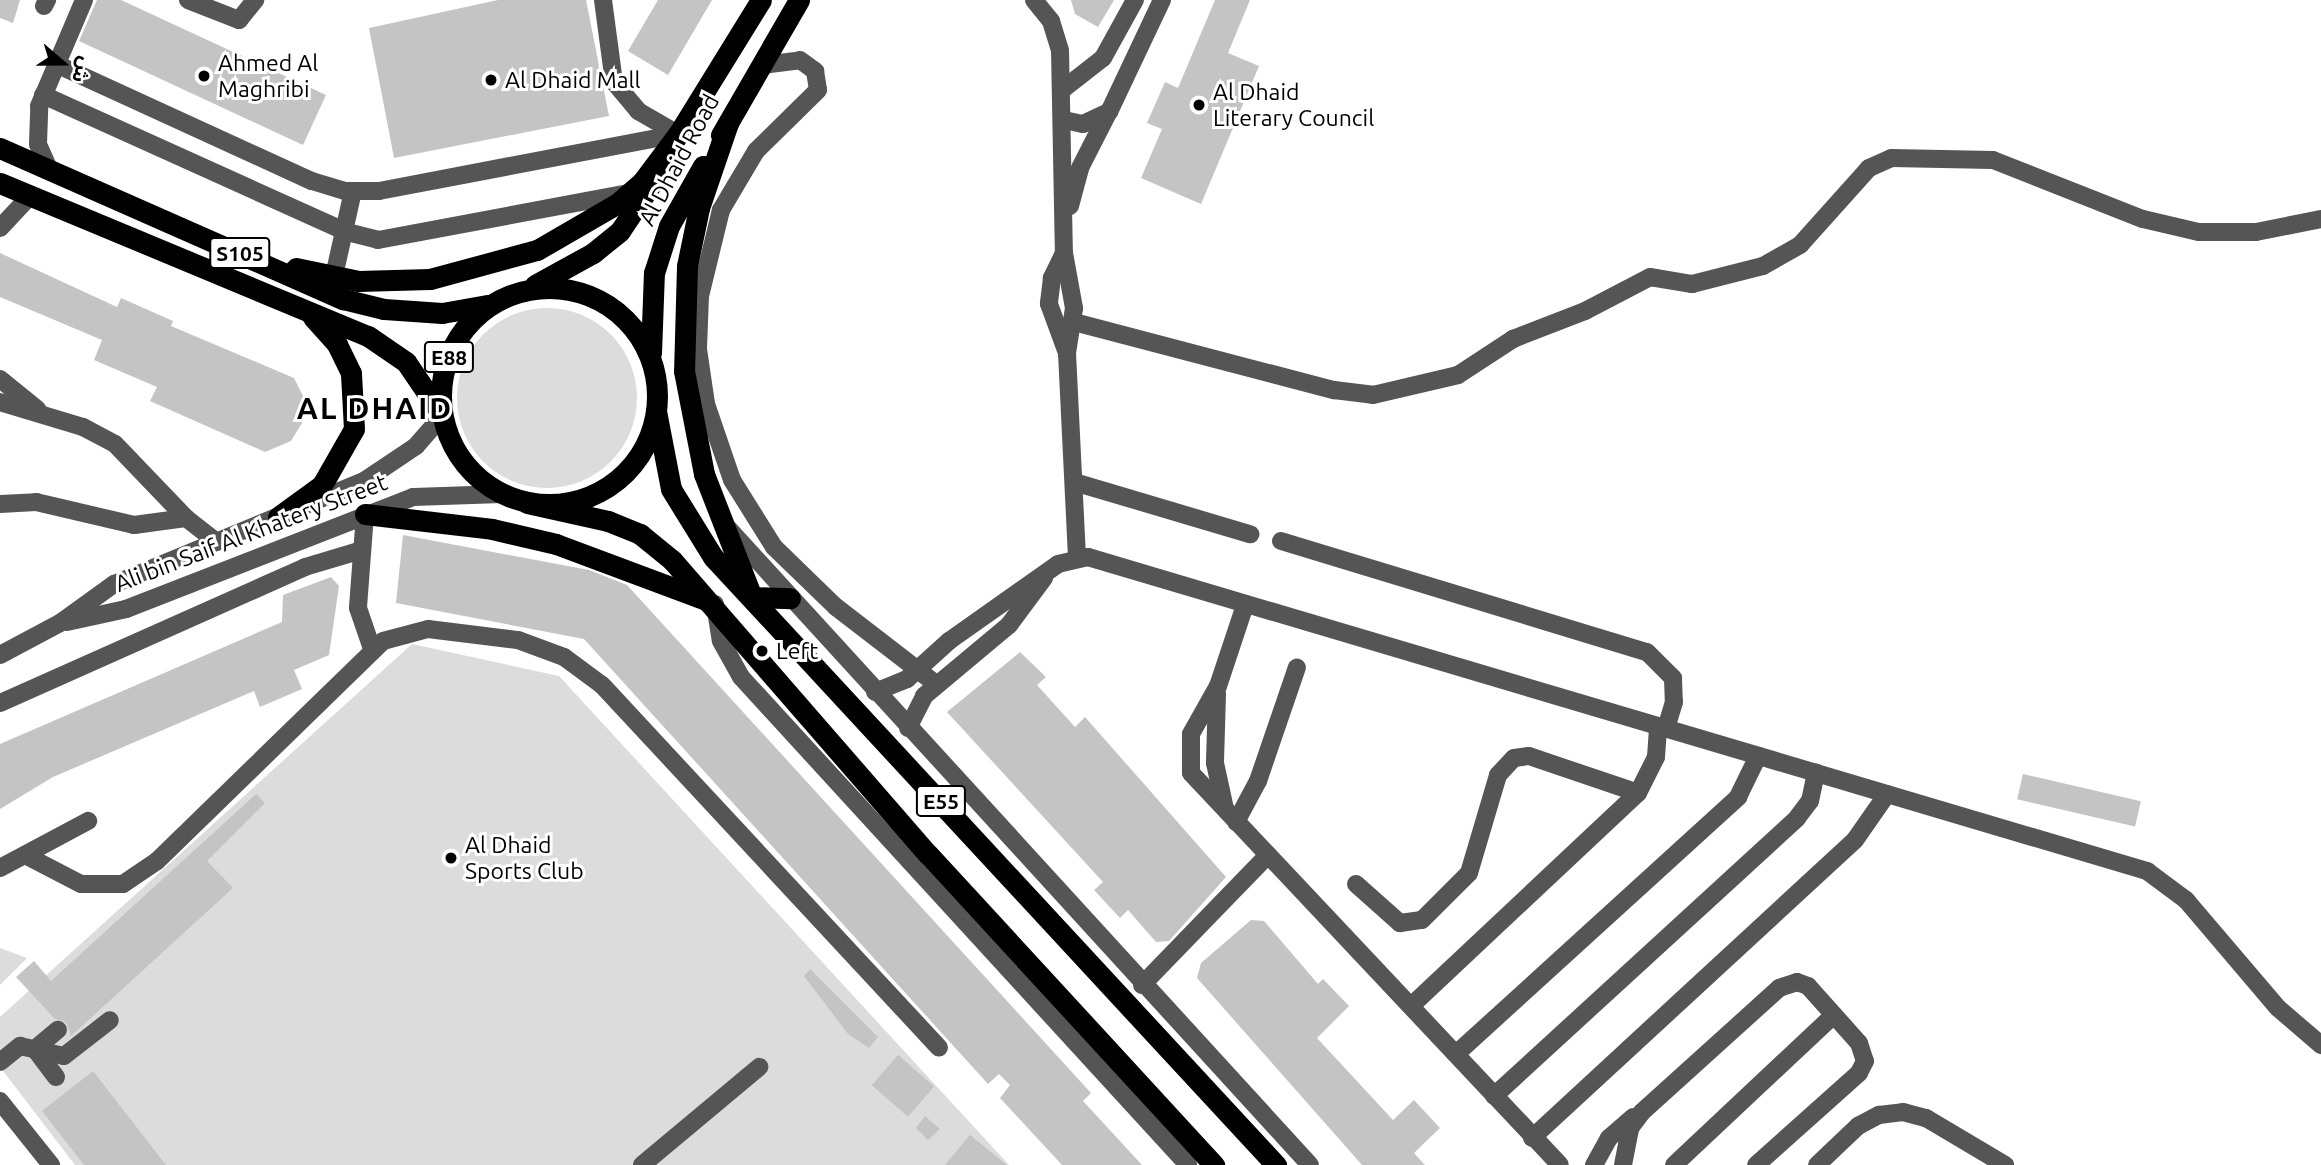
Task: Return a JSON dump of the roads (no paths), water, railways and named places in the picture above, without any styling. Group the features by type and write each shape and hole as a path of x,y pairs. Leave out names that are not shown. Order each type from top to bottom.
{"highway":[{"name":"Al Dhaid Road","path":"527,290 568,269 620,231 649,191 678,134 761,0"},
{"name":"Al Dhaid Road","path":"651,359 654,273 668,226 799,0"},
{"path":"728,124 699,208 683,319 688,394 719,518 752,597 790,598"},
{"path":"258,261 334,276 389,282 481,269 584,226 630,192 678,134"},
{"name":"S105","path":"1,147 343,299 384,309 442,313 491,304"},
{"name":"S105","path":"0,183 297,305 387,347 421,377 442,416"},
{"name":"E88","path":"527,290 573,290 596,299 621,314 651,359 656,411 650,435 621,477 577,501 527,503 502,494 463,463 442,416 441,390 455,341 491,304 527,290"},
{"path":"278,517 322,485 354,429 351,373 330,335 297,305"},
{"name":"E55","path":"656,411 662,459 683,516 752,597 1276,1165"},
{"name":"E55","path":"527,503 640,534 715,604 928,854 1214,1165"},
{"path":"365,514 479,527 556,544 715,604"}],"street":[{"path":"48,169 36,130 43,95 84,0"},
{"path":"188,0 233,20 247,15 255,0"},
{"path":"603,0 614,82 638,111 678,134"},
{"path":"1034,0 1056,34 1062,90 1063,249 1074,294 1074,323 1067,353 1077,557"},
{"path":"1062,90 1103,58 1135,0"},
{"path":"1067,353 1049,304 1052,278 1063,249 1080,168 1162,0"},
{"path":"762,65 800,60 815,71 818,90 756,151 721,210 700,296 698,349 706,404 732,480 774,547 836,607 921,668 936,684"},
{"path":"56,64 312,181 353,191 678,134"},
{"path":"43,95 347,232 378,240 404,239 630,192"},
{"path":"1064,120 1083,124 1109,113"},
{"path":"1074,323 1334,390 1373,395 1458,375 1513,339 1585,311 1650,277 1692,284 1763,266 1800,244 1869,169 1891,158 1993,160 2143,219 2199,232 2256,232 2321,219"},
{"path":"334,276 347,232 353,191"},
{"path":"0,228 29,197"},
{"path":"0,379 42,413"},
{"path":"0,402 42,413 115,444 186,518 217,542"},
{"name":"Ali bin Saif Al Khatery Street","path":"0,655 60,623 114,584 278,517 395,462 442,416"},
{"path":"1073,482 1250,534"},
{"name":"Ali bin Saif Al Khatery Street","path":"60,623 126,609 413,497 502,494"},
{"path":"0,504 48,504 134,525 186,518"},
{"path":"365,514 358,608 372,649"},
{"path":"719,518 1142,985 1310,1165"},
{"path":"1281,541 1647,652 1673,678 1674,702 1662,727 1656,757 1638,793 1411,1006"},
{"path":"0,703 305,567 362,550"},
{"path":"908,728 936,684 1009,625 1044,578 1058,564 1077,557 1758,755 2161,879 2186,900 2278,1008 2321,1045"},
{"path":"875,692 921,668 965,628 1044,578"},
{"path":"715,604 721,641 741,677 1188,1165"},
{"path":"1245,604 1218,686 1191,734 1188,760 1199,785 1560,1165"},
{"path":"25,855 81,884 123,884 142,875 372,649 395,635 428,629 519,640 577,665 603,685 939,1048"},
{"path":"1231,817 1258,780 1297,667"},
{"path":"1218,686 1215,763 1231,817"},
{"path":"1456,1054 1738,797 1758,755"},
{"path":"1356,884 1400,923 1422,920 1469,873 1498,775 1514,758 1529,756 1638,793"},
{"path":"1494,1096 1797,818 1810,801 1816,773"},
{"path":"1537,1143 1856,840 1887,794"},
{"path":"0,868 88,821"},
{"path":"1142,985 1268,855"},
{"path":"1642,1112 1630,1128 1622,1165 1595,1164 1609,1138 1642,1112 1784,984 1808,986 1863,1048 1863,1067 1756,1165"},
{"path":"1674,1165 1834,1015"},
{"path":"0,1062 20,1046 64,1056 110,1020"},
{"path":"35,1049 58,1030"},
{"path":"35,1049 57,1077"},
{"path":"642,1165 759,1067"},
{"path":"0,1101 51,1165"},
{"path":"1817,1165 1858,1126 1879,1115 1903,1112 1926,1118 2005,1165"},
{"path":"1537,1143 1552,1165"}],"place":[{"name":"Ahmed Al Maghribi","path":"204,76"},
{"name":"Al Dhaid Mall","path":"491,80"},
{"name":"Al Dhaid Literary Council","path":"1199,105"},
{"name":"Left","path":"762,651"},
{"name":"Al Dhaid Sports Club","path":"451,858"}],"district":[{"name":"AL DHAID","path":"375,408"}]}
